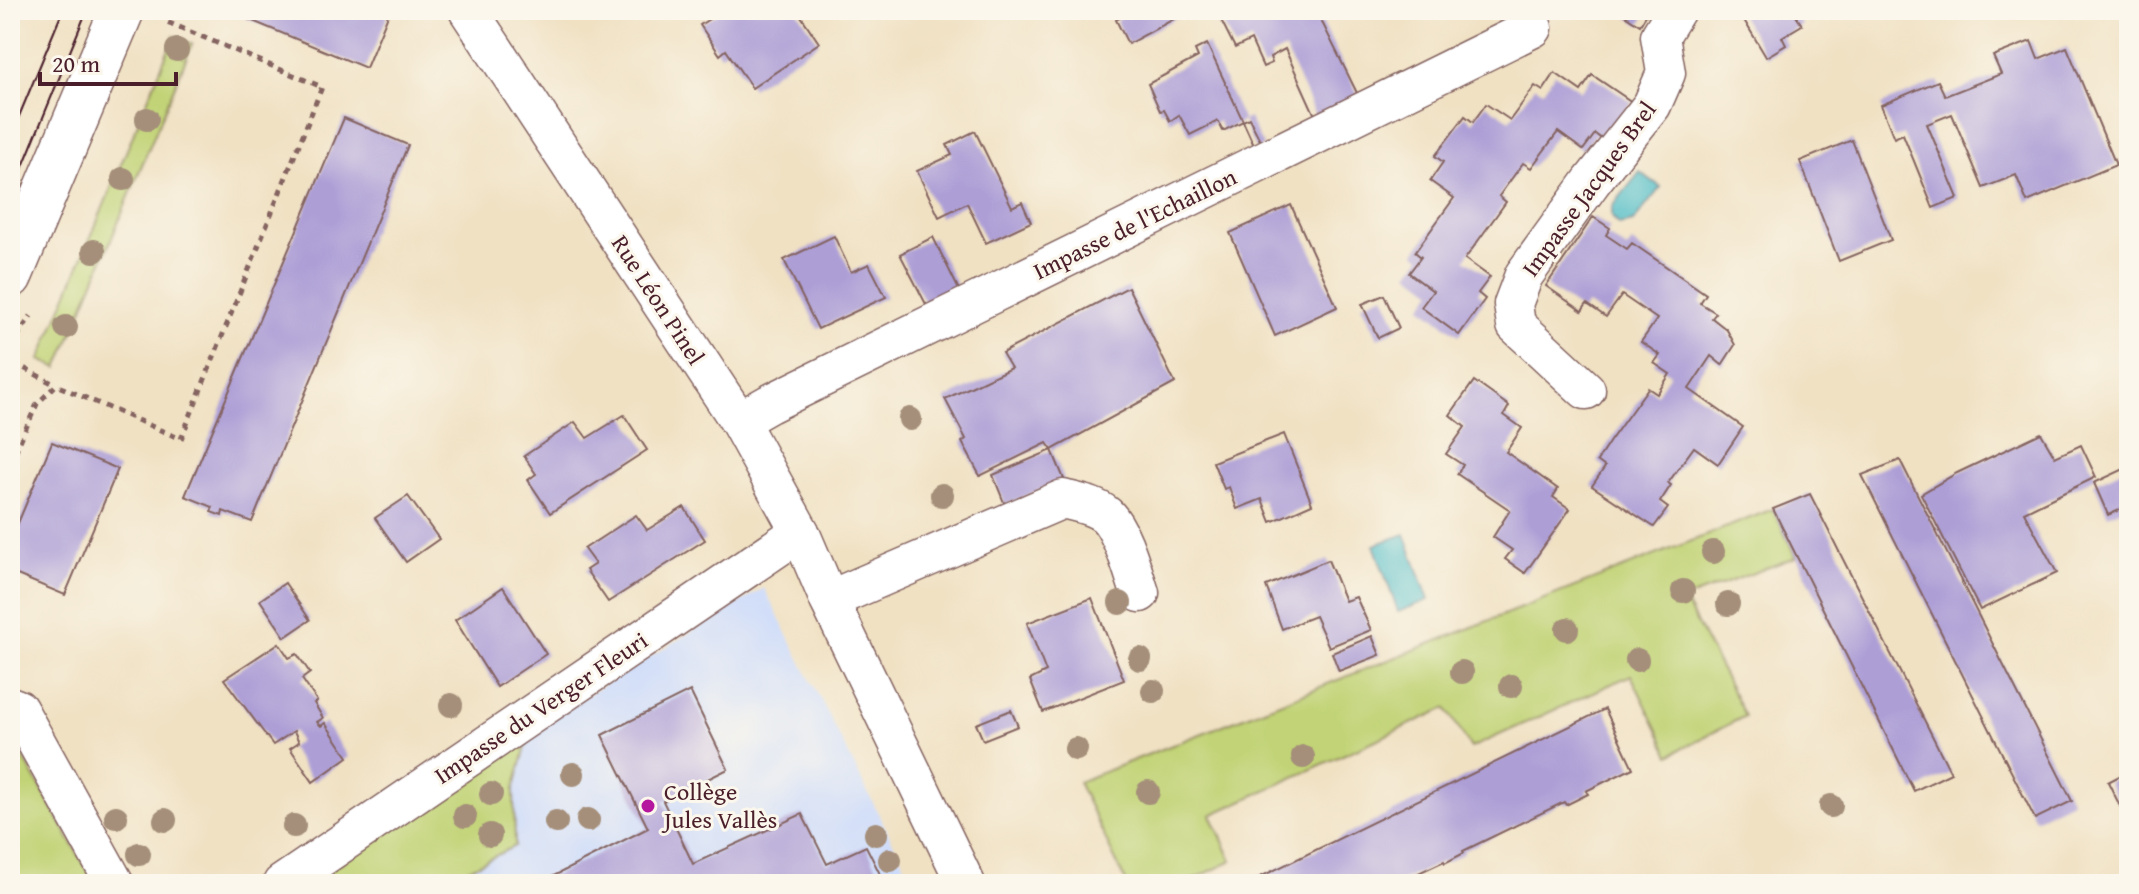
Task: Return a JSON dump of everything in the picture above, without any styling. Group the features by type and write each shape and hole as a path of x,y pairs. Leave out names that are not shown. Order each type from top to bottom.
{"street":[{"path":"10,276 122,10"},
{"name":"Rue Léon Pinel","path":"468,10 739,421 800,532 829,600 966,884"},
{"name":"Impasse Jacques Brel","path":"1586,390 1516,325 1513,304 1524,275 1652,105 1666,73 1660,36 1676,10"},
{"name":"Impasse de l'Echaillon","path":"739,421 1533,28"},
{"path":"829,600 1063,499 1106,515 1121,542 1140,593"},
{"name":"Impasse du Verger Fleuri","path":"282,884 800,532"},
{"path":"10,706 18,709 115,884"}],"path":[{"path":"14,363 56,385 181,439 322,87 167,22"},
{"path":"10,463 37,404 56,385"}],"shaded area":[{"name":"Collège Jules Vallès","path":"764,588 914,884 310,884 531,729"}],"green space":[{"path":"174,36 192,44 58,368 40,360"},
{"path":"1773,509 1796,557 1684,599 1745,716 1670,755 1631,675 1471,748 1446,708 1211,815 1232,861 1183,884 1127,884 1078,782"},
{"path":"531,729 514,790 515,846 439,884 310,884"},
{"path":"10,745 18,748 95,884 10,884"}],"water":[{"path":"1640,172 1661,187 1633,222 1619,225 1612,217 1612,207"},
{"path":"1405,534 1429,600 1398,612 1374,545"}],"building":[{"path":"240,10 390,10 366,68 238,15"},
{"path":"723,10 797,10 819,43 752,88 726,50 720,55 700,25"},
{"path":"1134,10 1184,10 1185,13 1128,44 1116,20"},
{"path":"1235,10 1316,10 1360,99 1317,120 1285,49 1270,57 1272,63 1263,67 1251,40 1235,48 1220,18"},
{"path":"1617,10 1649,10 1640,25"},
{"path":"1738,10 1792,10 1802,25 1782,37 1786,45 1766,57"},
{"path":"2031,41 2038,59 2067,47 2116,165 2027,202 2016,175 1983,188 1952,114 1927,124 1958,198 1933,208 1903,134 1894,138 1881,105 1938,81 1945,96 2001,74 1993,56"},
{"path":"1207,44 1243,121 1223,131 1218,121 1190,135 1179,115 1170,121 1164,110 1160,111 1148,84 1198,57 1195,50"},
{"path":"1555,73 1581,91 1592,75 1632,102 1603,140 1595,134 1583,150 1558,132 1531,168 1523,163 1499,196 1506,202 1465,259 1490,277 1478,293 1485,299 1459,335 1421,307 1433,291 1409,273 1421,257 1415,252 1454,198 1430,181 1443,162 1435,156 1465,116 1473,122 1486,104 1510,120 1535,86 1543,91"},
{"path":"344,118 408,145 252,522 223,511 222,516 211,512 213,507 185,496"},
{"path":"1249,118 1263,146 1256,150 1243,121"},
{"path":"975,131 1012,207 1022,202 1031,222 986,243 967,203 939,217 917,171 952,155 947,145"},
{"path":"1852,140 1891,240 1839,261 1800,161"},
{"path":"1291,205 1337,307 1275,336 1230,233"},
{"path":"1593,217 1610,228 1606,235 1627,249 1632,243 1706,294 1700,303 1716,313 1712,318 1727,330 1735,345 1722,365 1711,356 1689,389 1743,427 1718,464 1694,447 1668,483 1671,485 1660,502 1668,508 1654,527 1592,486 1605,467 1597,461 1610,441 1648,388 1657,394 1670,374 1654,363 1660,355 1641,342 1657,319 1622,295 1606,317 1587,304 1582,311 1546,286"},
{"path":"834,236 851,272 869,264 886,297 818,329 784,260"},
{"path":"933,237 961,294 929,310 900,254"},
{"path":"1128,287 1175,383 1052,450 1047,443 980,476 962,442 966,439 945,399 1011,368 1002,353"},
{"path":"1384,295 1399,328 1378,338 1362,304"},
{"path":"1474,381 1509,406 1504,415 1522,428 1506,452 1558,489 1553,497 1570,509 1525,573 1505,559 1512,550 1493,537 1510,510 1457,474 1463,465 1446,454 1465,427 1450,415"},
{"path":"624,415 647,450 550,513 528,480 536,474 524,456 575,422 587,438"},
{"path":"2041,433 2055,457 2081,445 2096,477 2024,512 2057,573 1980,610 1921,494 1957,473"},
{"path":"1284,434 1312,504 1271,522 1262,499 1237,509 1229,487 1224,489 1213,462"},
{"path":"52,442 118,469 65,595 10,572 10,542"},
{"path":"1052,450 1064,479 1005,505 993,475"},
{"path":"1900,460 2072,801 2035,819 1862,475"},
{"path":"2124,469 2129,479 2129,506 2108,515 2094,483"},
{"path":"1810,494 1951,773 1914,791 1773,509"},
{"path":"408,496 439,539 406,562 375,518"},
{"path":"684,507 705,540 608,602 586,570 595,564 584,549 636,515 647,530"},
{"path":"1328,560 1345,601 1356,597 1371,630 1329,647 1315,616 1282,629 1266,586"},
{"path":"285,583 310,620 285,637 260,600"},
{"path":"503,587 546,654 497,687 455,620"},
{"path":"1092,598 1124,680 1043,712 1030,680 1046,672 1027,623"},
{"path":"1372,636 1380,655 1339,671 1332,653"},
{"path":"279,643 289,658 297,654 310,673 302,679 317,701 314,703 323,718 317,722 321,726 325,723 348,757 313,782 290,748 299,742 294,731 273,745 224,679"},
{"path":"690,691 728,769 663,801 693,864 802,814 827,864 866,846 885,884 538,884 648,828 602,735"},
{"path":"1605,709 1633,768 1586,791 1588,794 1566,805 1564,802 1463,851 1445,863 1395,884 1246,884"},
{"path":"1011,710 1018,726 983,740 976,724"},
{"path":"2129,771 2129,817 2126,818 2108,782"}],"tram line":[{"path":"10,138 63,10"},
{"path":"10,198 87,10"}],"place":[{"name":"Collège Jules Vallès","path":"648,806"}]}
